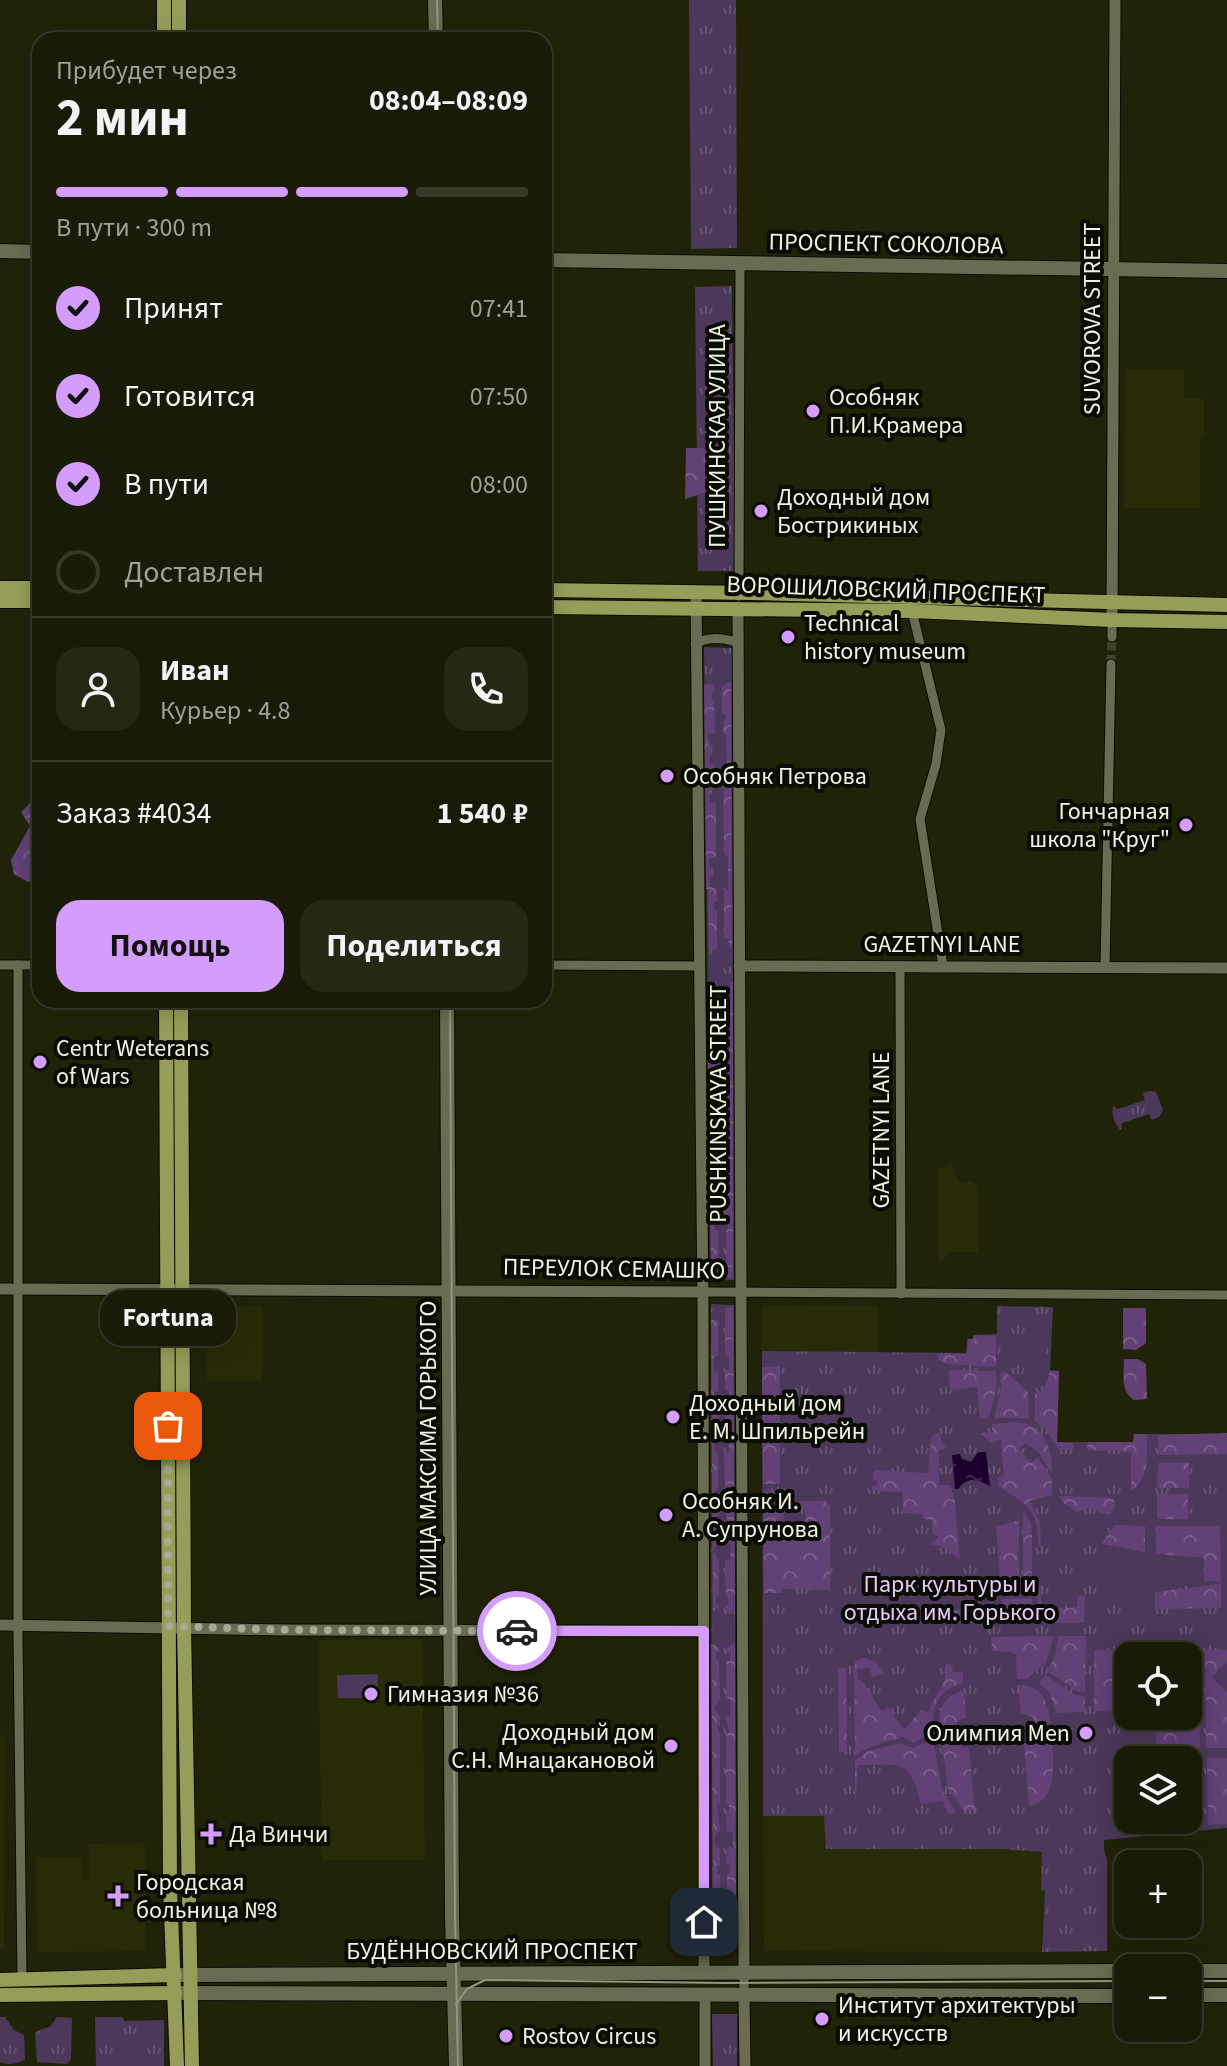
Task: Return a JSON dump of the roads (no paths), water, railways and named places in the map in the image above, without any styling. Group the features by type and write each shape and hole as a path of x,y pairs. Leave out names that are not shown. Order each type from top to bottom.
{"main road":[{"path":"164,0 164,32"},
{"path":"179,0 179,32"},
{"path":"435,0 436,32"},
{"path":"0,251 32,252"},
{"name":"ПРОСПЕКТ СОКОЛОВА","path":"552,260 1227,271"},
{"path":"0,588 32,588"},
{"name":"ВОРОШИЛОВСКИЙ ПРОСПЕКТ","path":"552,591 696,600"},
{"name":"ВОРОШИЛОВСКИЙ ПРОСПЕКТ","path":"552,607 696,600 1227,605"},
{"name":"ВОРОШИЛОВСКИЙ ПРОСПЕКТ","path":"739,600 912,611 1227,622"},
{"path":"0,601 32,601"},
{"path":"166,1008 184,1626 182,1975 175,1993 177,2066"},
{"path":"181,1008 168,1626 170,1888 182,1975 190,1993 192,2066"},
{"name":"УЛИЦА МАКСИМА ГОРЬКОГО","path":"447,1008 456,2066"},
{"name":"БУДЁННОВСКИЙ ПРОСПЕКТ","path":"0,1980 182,1975 1114,1971"},
{"path":"1202,1971 1227,1971"},
{"name":"БУДЁННОВСКИЙ ПРОСПЕКТ","path":"0,1995 455,1993 1114,1996"},
{"path":"1202,1995 1227,1995"}],"street":[{"name":"SUVOROVA STREET","path":"1112,637 1115,0"},
{"name":"ПУШКИНСКАЯ УЛИЦА","path":"739,600 740,264"},
{"name":"PUSHKINSKAYA STREET","path":"696,600 704,1631"},
{"name":"PUSHKINSKAYA STREET","path":"739,600 741,1293"},
{"path":"912,611 941,730 936,764 920,819 943,966"},
{"path":"695,644 718,638 737,642"},
{"path":"1105,967 1111,664"},
{"path":"0,965 32,965"},
{"path":"18,965 18,1625 22,1980"},
{"path":"552,965 698,966"},
{"name":"GAZETNYI LANE","path":"739,966 1227,968"},
{"name":"GAZETNYI LANE","path":"900,966 901,1294"},
{"name":"ПЕРЕУЛОК СЕМАШКО","path":"0,1289 1227,1295"},
{"path":"741,1293 745,2066"},
{"path":"0,1625 290,1630 704,1631 705,2066"}],"water":[{"path":"978,1452 986,1452 990,1486 970,1480 955,1489 952,1455 960,1454 962,1459 971,1462"}],"tunnel":[{"path":"1111,664 1112,637"}],"tram line":[{"path":"437,0 438,32"},
{"path":"450,1008 458,2066"},
{"path":"456,2004 467,1989 485,1980 726,1983 1114,1981"},
{"path":"1202,1981 1227,1981"}],"place":[{"name":"Особняк П.И.Крамера","path":"813,411"},
{"name":"Доходный дом Бострикиных","path":"761,511"},
{"name":"Technical history museum","path":"788,637"},
{"name":"Особняк Петрова","path":"667,776"},
{"name":"Гончарная школа \"Круг\"","path":"1186,825"},
{"name":"Centr Weterans of Wars","path":"40,1062"},
{"name":"Доходный дом Е. М. Шпильрейн","path":"673,1417"},
{"name":"Fortuna","path":"168,1426"},
{"name":"Особняк И. А. Супрунова","path":"666,1515"},
{"name":"Гимназия №36","path":"371,1694"},
{"name":"Олимпия Men","path":"1086,1733"},
{"name":"Доходный дом С.Н. Мнацакановой","path":"671,1746"},
{"name":"Да Винчи","path":"211,1834"},
{"name":"Городская больница №8","path":"118,1896"},
{"name":"Институт архитектуры и искусств","path":"822,2019"},
{"name":"Rostov Circus","path":"506,2036"}],"park label":[{"name":"Парк культуры и отдыха им. Горького","path":"950,1598"}]}
